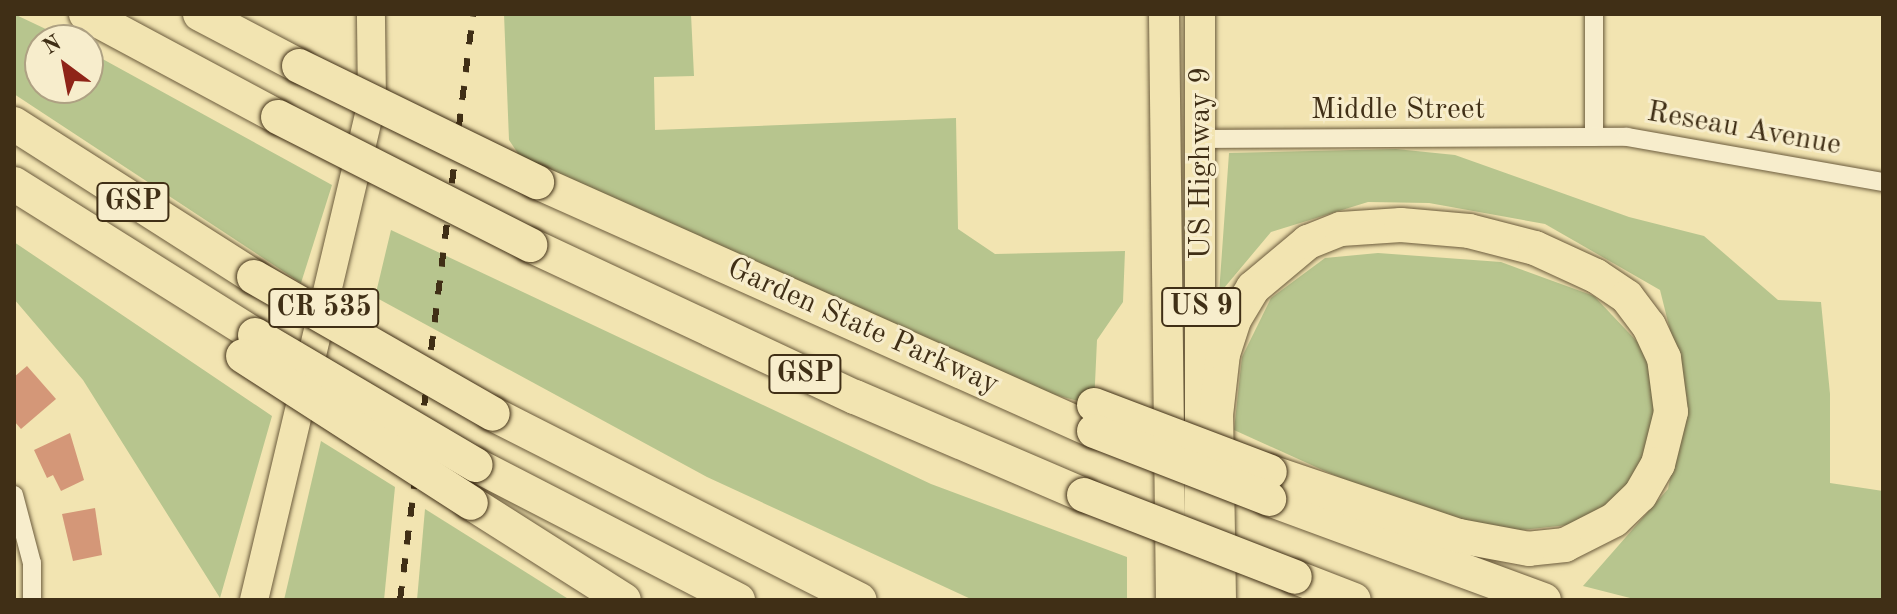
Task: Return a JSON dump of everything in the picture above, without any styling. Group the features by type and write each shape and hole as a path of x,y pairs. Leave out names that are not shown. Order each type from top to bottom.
{"highway":[{"name":"GSP","path":"86,14 278,117 530,245 855,397 1084,495 1354,600"},
{"name":"Garden State Parkway","path":"200,14 537,182 973,374 1270,485"},
{"name":"US Highway 9","path":"1164,14 1171,600"},
{"name":"US Highway 9","path":"1200,14 1203,139 1200,600"},
{"name":"GSP","path":"14,124 254,277 493,414 859,600"},
{"path":"14,184 249,345 471,503 624,600"},
{"path":"1219,600 1216,415 1223,354 1235,318 1253,288 1308,242 1341,229 1401,225 1469,231 1535,248 1596,276 1627,297 1649,326 1664,358 1669,430 1650,480 1614,520 1565,545 1529,549 1459,536 1270,485"},
{"path":"249,345 738,600"},
{"path":"1270,485 1544,600"}],"main road":[{"name":"CR 535","path":"254,600 372,102 371,14"}],"street":[{"path":"1594,14 1594,137"},
{"name":"Middle Street","path":"1203,139 1594,137"},
{"name":"Reseau Avenue","path":"1594,137 1679,145 1883,182"},
{"path":"14,495 32,563 32,600"}],"green space":[{"path":"14,14 35,24 24,24 24,101 14,94"},
{"path":"504,14 691,14 694,76 654,77 655,130 956,118 958,229 995,254 1125,251 1123,302 1097,340 1094,405 973,374 537,182 509,140"},
{"path":"104,60 332,185 301,283 29,104 104,104"},
{"path":"1396,149 1455,155 1629,217 1704,236 1778,300 1821,302 1830,394 1830,483 1883,491 1883,600 1638,600 1583,586 1668,489 1687,398 1660,290 1545,224 1429,203 1368,202 1271,232 1219,294 1229,153"},
{"path":"391,230 931,484 1127,557 1127,600 973,600 707,477 375,297"},
{"path":"14,242 272,416 220,598 83,380 14,299"},
{"path":"1378,253 1501,262 1594,296 1646,351 1658,428 1625,490 1586,523 1504,532 1431,519 1234,430 1242,357 1271,298 1325,258"},
{"path":"321,441 395,487 384,600 284,600"},
{"path":"425,509 570,600 417,600"}],"building":[{"path":"27,366 56,399 21,429 14,421 14,377"},
{"path":"70,433 84,480 61,491 53,475 47,478 34,450"},
{"path":"95,508 102,555 73,561 62,514"}],"railway":[{"path":"400,600 473,14"}]}
